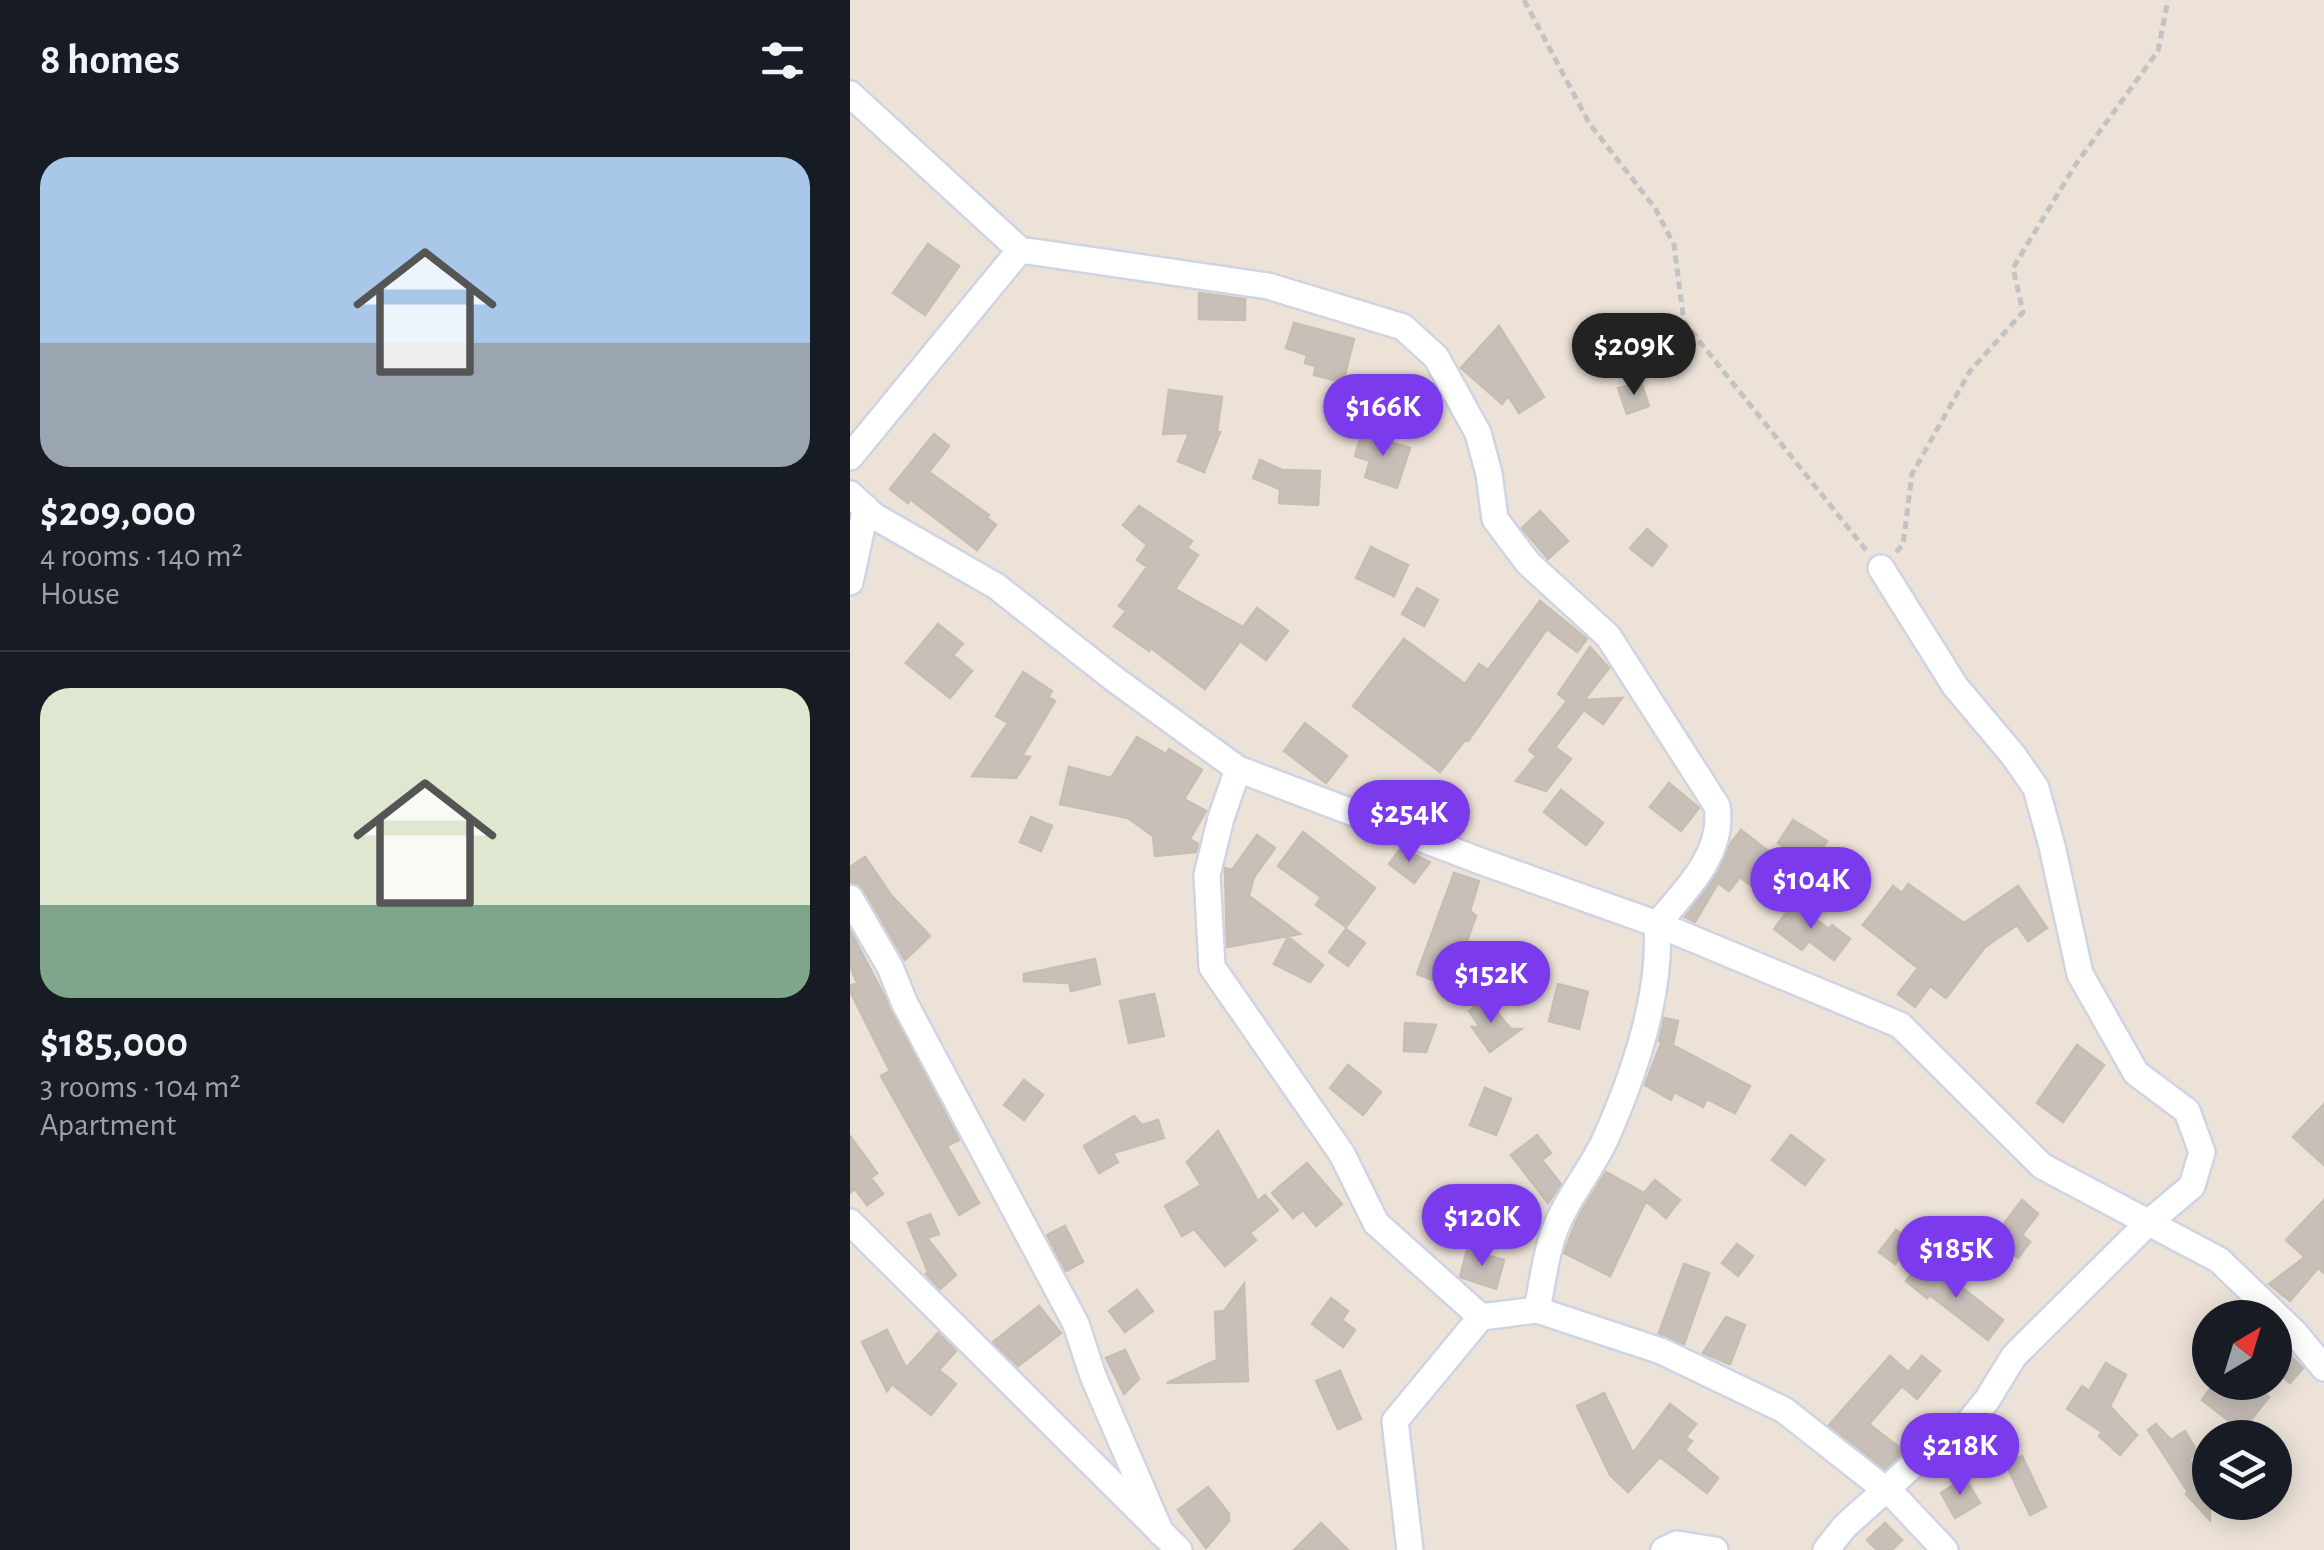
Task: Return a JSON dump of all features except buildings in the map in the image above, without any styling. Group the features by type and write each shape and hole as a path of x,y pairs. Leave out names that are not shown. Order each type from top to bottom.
{"street":[{"path":"850,94 1020,250 1268,286 1402,327 1436,356 1478,433 1495,519 1528,563 1608,636 1717,806 1721,828 1698,875 1657,924 1660,957 1639,1048 1604,1142 1572,1194 1553,1235 1537,1310"},
{"path":"850,456 1020,250"},
{"path":"850,582 858,501 996,586 1112,678 1238,769 1657,924 1900,1026 2042,1166 2219,1260 2295,1333 2324,1368"},
{"path":"1826,1550 1845,1526 1907,1474 1931,1448 1961,1432 1987,1400 2014,1356 2148,1223 2192,1186 2202,1152 2187,1111 2136,1072 2080,974 2036,788 1955,686 1881,568"},
{"path":"1238,769 1207,875 1212,967 1342,1154 1376,1223 1481,1317"},
{"path":"850,898 1076,1324 1094,1376 1170,1541"},
{"path":"850,1222 1170,1541"},
{"path":"1412,1549 1395,1421 1481,1317 1537,1310 1661,1350 1784,1410 1916,1517 1945,1550"},
{"path":"1664,1550 1677,1544 1715,1550"}],"path":[{"path":"1524,0 1589,122 1655,208 1668,232 1674,245 1684,322 1881,568 1903,545 1912,474 1970,371 2023,312 2013,268 2076,164 2158,51 2168,0"}]}
